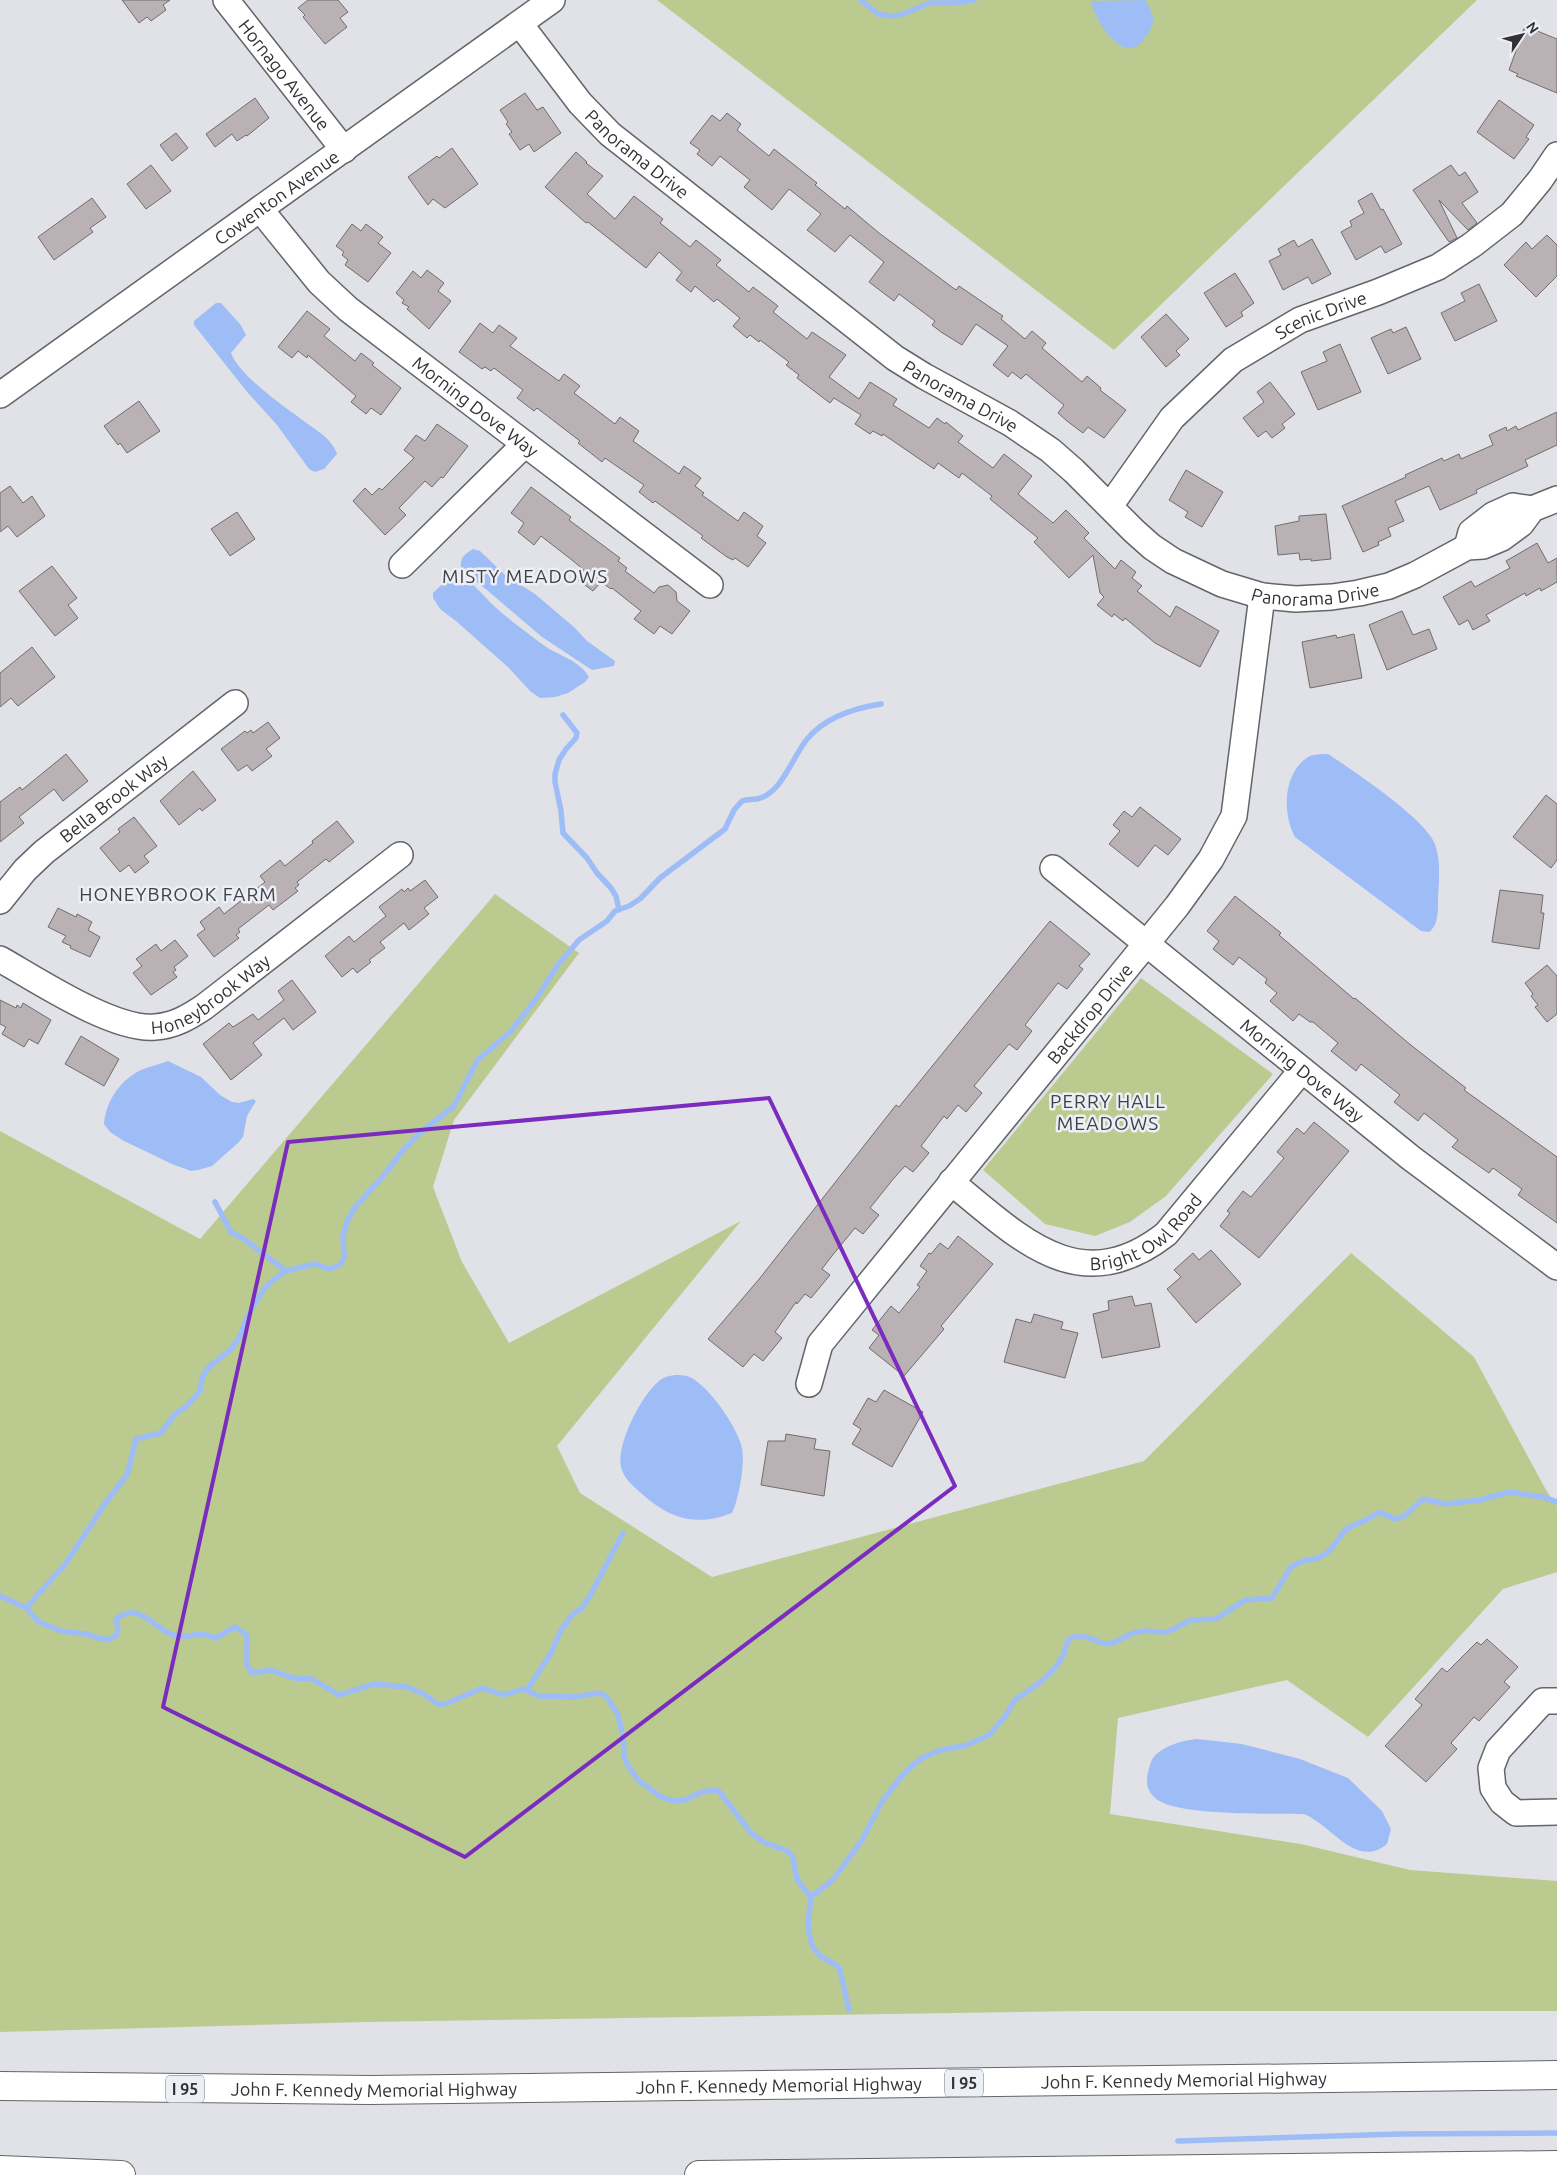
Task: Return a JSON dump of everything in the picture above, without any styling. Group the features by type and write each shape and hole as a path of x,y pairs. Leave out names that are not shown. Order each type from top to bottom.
{"highway":[{"name":"John F. Kennedy Memorial Highway","path":"0,2086 370,2090 1557,2075"},
{"path":"700,2175 1557,2165"},
{"path":"0,2170 121,2175"}],"street":[{"name":"Hornago Avenue","path":"226,0 344,150"},
{"name":"Cowenton Avenue","path":"0,395 552,0"},
{"name":"Panorama Drive","path":"520,24 593,118 637,156 895,358 1010,423 1045,446 1152,547 1173,561 1222,584 1262,596 1296,599 1359,593 1389,586 1415,575 1467,546 1483,546 1502,538 1521,524 1532,509 1557,498"},
{"name":"Scenic Drive","path":"1110,506 1172,418 1233,360 1300,320 1378,292 1438,267 1472,245 1512,214 1540,180 1557,155"},
{"name":"Morning Dove Way","path":"260,209 331,295 710,585"},
{"path":"402,565 525,444"},
{"name":"Backdrop Drive","path":"810,1384 820,1344 1177,906 1211,859 1234,816 1262,596"},
{"name":"Bella Brook Way","path":"0,901 25,870 44,852 235,703"},
{"name":"Honeybrook Way","path":"0,959 101,1015 137,1027 155,1027 172,1024 187,1018 204,1007 400,855"},
{"name":"Morning Dove Way","path":"1053,868 1411,1158 1557,1267"},
{"name":"Bright Owl Road","path":"951,1182 1027,1243 1053,1255 1082,1263 1107,1262 1133,1255 1151,1246 1166,1234 1302,1070"},
{"path":"1557,1700 1542,1701 1498,1750 1491,1768 1493,1788 1502,1802 1516,1813 1557,1812"}],"highlighted area":[{"path":"769,1098 955,1486 465,1857 163,1707 288,1142"}],"green space":[{"path":"657,0 1477,0 1114,350"},
{"path":"495,894 579,953 454,1120 433,1187 462,1262 509,1343 741,1221 557,1446 580,1493 712,1577 1144,1461 1351,1253 1474,1357 1546,1490 1557,1506 1557,1572 1503,1589 1368,1737 1287,1680 1118,1718 1110,1814 1301,1844 1410,1870 1557,1881 1557,2011 1081,2011 367,2022 0,2032 0,1131 200,1239"},
{"path":"1141,978 1273,1074 1166,1196 1130,1222 1095,1236 1045,1224 983,1170"}],"water":[{"path":"1145,0 1153,15 1153,24 1142,42 1132,48 1118,44 1111,38 1100,23 1091,1"},
{"path":"216,303 221,303 240,324 246,335 231,353 243,371 273,398 322,434 335,448 337,454 324,469 315,472 309,469 277,425 248,393 194,325 194,321"},
{"path":"473,549 480,551 505,575 535,594 575,628 587,641 615,661 614,666 592,670 542,637 471,578 461,567 461,561 464,556"},
{"path":"454,573 470,583 499,610 542,644 580,666 589,677 585,682 568,693 555,697 540,698 530,691 509,668 440,609 433,598 433,593"},
{"path":"1328,754 1404,809 1429,834 1435,844 1439,870 1438,912 1435,925 1429,932 1421,931 1295,837 1288,817 1287,794 1289,783 1300,764 1308,757"},
{"path":"168,1061 201,1077 220,1095 232,1102 239,1103 253,1099 256,1101 247,1116 243,1137 212,1166 191,1171 172,1164 124,1141 110,1132 104,1124 111,1099 127,1079 141,1070"},
{"path":"668,1376 687,1376 703,1387 712,1396 735,1429 743,1455 741,1481 732,1513 719,1517 695,1520 673,1515 652,1503 629,1482 622,1471 620,1458 622,1446 631,1422 644,1398 658,1382"},
{"path":"1197,1739 1242,1744 1300,1759 1348,1778 1382,1811 1391,1829 1387,1844 1376,1851 1365,1852 1354,1849 1314,1819 1304,1814 1201,1811 1164,1803 1154,1797 1148,1789 1147,1780 1148,1771 1154,1757 1164,1748 1171,1745"}],"building":[{"path":"122,0 170,0 163,5 166,10 151,21 147,17 139,23"},
{"path":"308,0 338,0 348,12 340,18 347,27 325,44 298,8"},
{"path":"1525,26 1557,39 1557,93 1516,76 1518,74 1509,70"},
{"path":"525,93 537,110 543,107 561,133 534,152 529,144 520,150 509,134 512,132 500,110"},
{"path":"255,98 269,118 247,136 237,141 232,134 215,147 206,134"},
{"path":"1499,100 1534,125 1526,137 1529,139 1514,159 1477,132"},
{"path":"727,113 741,124 737,130 769,156 774,149 817,183 815,185 845,209 847,206 879,233 956,290 959,286 1003,316 1001,319 1025,339 1032,331 1046,343 1042,348 1082,382 1087,376 1101,388 1100,390 1126,410 1104,438 1088,427 1083,433 1067,421 1058,413 1064,405 1026,374 1021,379 1012,372 1008,377 993,365 1008,346 976,324 962,345 932,325 935,321 899,294 894,301 869,282 884,262 850,235 835,252 807,230 821,214 789,189 772,210 744,187 750,180 720,156 712,166 697,154 700,150 690,143 712,115 720,121"},
{"path":"176,133 188,148 172,161 160,145"},
{"path":"452,148 478,184 445,208 433,199 428,205 408,177 437,156 439,158"},
{"path":"576,152 586,163 603,176 587,194 615,219 634,196 663,219 660,223 690,247 696,240 721,260 716,265 749,292 753,287 778,306 773,312 807,339 812,332 846,355 829,377 859,399 870,382 897,399 893,405 929,428 937,418 945,424 946,422 963,436 958,442 993,468 1004,454 1032,476 1018,494 1053,523 1066,510 1089,533 1084,538 1115,569 1121,560 1136,572 1132,578 1142,586 1137,591 1170,617 1176,606 1219,631 1200,667 1155,643 1125,618 1123,621 1114,614 1112,617 1097,605 1104,597 1100,593 1093,555 1069,578 1034,542 1038,538 990,499 992,496 962,473 959,478 938,463 934,469 883,434 882,436 873,431 870,434 855,424 861,415 834,398 830,403 797,378 799,375 786,365 789,362 760,340 759,342 750,335 747,338 733,326 740,318 717,299 714,302 695,286 691,292 676,280 682,272 659,252 646,268 588,222 586,223 545,187"},
{"path":"151,165 171,191 146,209 127,184"},
{"path":"1451,165 1459,176 1465,172 1478,192 1462,203 1477,223 1468,230 1439,200 1457,238 1449,242 1413,190"},
{"path":"1372,193 1402,244 1385,253 1381,246 1356,260 1341,232 1352,226 1350,221 1364,213 1358,201"},
{"path":"92,198 106,217 90,228 93,232 54,260 38,237"},
{"path":"352,224 361,231 366,224 383,237 378,243 391,253 368,282 345,265 348,260 342,255 344,252 336,246"},
{"path":"1547,235 1557,245 1557,276 1536,297 1504,265 1526,242 1532,249"},
{"path":"1312,239 1331,274 1312,284 1308,277 1283,290 1269,261 1281,255 1278,249 1294,240 1298,247"},
{"path":"427,270 444,283 438,291 451,301 429,329 407,309 409,307 402,303 404,300 396,293 413,271 421,278"},
{"path":"1235,273 1254,303 1241,312 1243,316 1226,327 1204,293"},
{"path":"1479,284 1497,321 1455,341 1441,313 1465,301 1461,293"},
{"path":"307,311 330,329 324,336 355,361 361,353 374,363 372,365 401,388 381,415 371,408 366,414 351,402 356,396 308,355 307,358 298,351 292,358 278,347"},
{"path":"1166,314 1189,339 1176,351 1180,355 1166,367 1141,337"},
{"path":"480,323 493,333 499,325 517,338 510,346 559,381 564,374 580,386 574,393 615,424 620,417 639,431 633,441 679,474 684,466 701,478 695,486 704,493 702,495 738,521 744,512 763,526 757,536 766,543 748,567 735,558 733,560 727,557 701,538 703,536 655,501 653,503 639,492 644,485 605,458 602,462 578,443 580,441 537,408 534,411 517,398 523,390 494,368 491,371 485,367 482,369 459,352"},
{"path":"1406,327 1421,359 1388,374 1371,338 1391,329 1393,333"},
{"path":"1340,344 1361,392 1318,410 1301,372 1327,361 1323,352"},
{"path":"1270,382 1295,414 1282,424 1285,428 1272,438 1266,431 1258,437 1243,418 1264,402 1257,392"},
{"path":"139,401 160,431 127,453 120,443 118,445 104,426"},
{"path":"1557,412 1557,445 1525,460 1528,466 1476,490 1477,493 1440,510 1429,486 1395,501 1404,521 1388,528 1391,536 1378,542 1379,545 1363,552 1342,506 1406,477 1405,475 1442,458 1444,461 1459,454 1461,459 1493,445 1489,435 1506,427 1507,431 1516,426 1518,430"},
{"path":"437,424 468,446 443,478 441,477 432,487 425,481 399,508 406,515 385,535 353,501 365,488 372,495 379,488 382,490 414,458 404,450 416,435 425,441"},
{"path":"1186,470 1223,492 1202,527 1185,517 1188,512 1169,500"},
{"path":"10,486 23,503 32,496 45,516 17,537 8,526 0,532 0,493"},
{"path":"531,487 571,517 569,520 620,558 618,561 627,568 625,571 654,593 659,587 668,585 676,592 677,601 690,611 672,634 660,626 654,634 634,619 641,611 612,588 601,582 593,591 577,579 584,570 572,560 541,536 534,545 518,532 524,523 511,513"},
{"path":"237,512 255,539 230,556 211,529"},
{"path":"1326,514 1331,559 1300,560 1299,553 1278,555 1275,526 1299,521 1299,516"},
{"path":"1537,543 1548,563 1557,558 1557,582 1541,591 1540,588 1526,596 1525,593 1486,615 1490,621 1473,630 1468,620 1459,625 1443,597 1471,581 1475,587 1510,568 1506,561"},
{"path":"52,566 77,598 68,605 78,618 55,636 19,591"},
{"path":"1402,611 1413,635 1429,629 1437,649 1387,670 1369,625"},
{"path":"1354,634 1362,678 1310,688 1302,642 1336,635 1337,638"},
{"path":"32,647 55,677 18,706 11,698 0,707 0,673"},
{"path":"268,722 280,738 266,749 272,756 252,771 247,765 238,771 221,749 245,731 247,733 251,730 253,733"},
{"path":"66,754 88,781 63,801 54,789 19,817 24,823 0,842 0,802 20,787 22,790"},
{"path":"193,771 216,800 202,811 200,808 179,825 160,801"},
{"path":"1546,795 1557,804 1557,860 1551,868 1513,837"},
{"path":"1140,807 1181,839 1168,855 1155,845 1138,867 1109,844 1120,831 1113,825 1124,811 1132,817"},
{"path":"134,817 157,846 144,856 149,862 135,873 129,865 120,872 100,848 120,832 118,829"},
{"path":"337,821 354,842 329,862 326,859 297,882 299,885 295,888 298,891 273,910 269,905 238,929 240,932 236,935 239,938 214,957 197,935 205,929 200,922 219,907 224,914 265,882 260,876 280,860 285,866"},
{"path":"425,880 438,897 424,908 429,914 409,930 404,923 380,942 385,948 369,960 371,962 357,973 353,968 342,977 325,956 349,936 354,942 386,916 379,907 402,889 404,892 408,888 410,891"},
{"path":"1500,890 1543,895 1541,913 1544,913 1539,949 1492,942"},
{"path":"1235,896 1281,933 1279,935 1354,999 1466,1088 1464,1090 1557,1157 1557,1223 1518,1195 1522,1189 1493,1168 1489,1173 1452,1147 1458,1140 1424,1113 1418,1121 1394,1102 1400,1095 1361,1064 1356,1071 1331,1051 1338,1043 1313,1022 1299,1014 1293,1021 1270,1001 1277,993 1265,983 1267,979 1239,957 1233,965 1213,949 1219,941 1207,931"},
{"path":"58,908 76,917 77,914 92,922 88,930 100,937 90,957 70,948 71,946 62,942 66,936 48,927"},
{"path":"1050,921 1090,954 1079,966 1083,969 1067,989 1058,983 1025,1025 1032,1031 1017,1050 1009,1044 974,1086 982,1093 966,1112 958,1105 947,1119 944,1116 921,1146 929,1153 913,1172 905,1166 870,1208 879,1215 863,1234 855,1228 831,1257 822,1269 830,1275 811,1298 805,1294 797,1304 796,1302 775,1332 782,1338 763,1361 754,1354 743,1367 708,1339 760,1278 896,1105 899,1107"},
{"path":"175,940 188,956 174,967 176,970 173,972 177,977 151,995 133,973 142,966 136,959 156,944 161,951"},
{"path":"1547,965 1557,976 1557,1014 1547,1022 1535,1007 1538,1005 1525,983"},
{"path":"292,980 316,1012 293,1030 284,1018 253,1043 262,1055 231,1080 203,1044 229,1023 233,1027 253,1014 258,1020 284,1000 278,991"},
{"path":"0,1000 16,1008 17,1005 21,1008 23,1003 51,1020 38,1044 29,1039 24,1047 2,1034 6,1027 0,1024"},
{"path":"81,1036 119,1059 104,1086 65,1064"},
{"path":"1314,1122 1349,1151 1259,1258 1220,1226 1230,1213 1227,1211 1243,1191 1251,1197 1284,1158 1277,1152 1297,1128 1304,1134"},
{"path":"958,1236 993,1264 941,1326 944,1329 904,1376 869,1348 879,1335 872,1330 891,1306 899,1313 920,1287 917,1285 927,1271 920,1266 929,1253 931,1254 940,1243 948,1249"},
{"path":"1211,1250 1241,1284 1196,1323 1167,1289 1181,1277 1174,1270 1193,1253 1199,1260"},
{"path":"1132,1296 1135,1306 1151,1303 1160,1347 1102,1358 1093,1314 1109,1310 1108,1301"},
{"path":"1034,1314 1063,1322 1061,1329 1078,1333 1065,1378 1004,1362 1016,1319 1031,1323"},
{"path":"884,1390 923,1412 892,1467 852,1444 861,1429 853,1424 868,1398 876,1402"},
{"path":"786,1434 816,1439 814,1449 830,1451 824,1496 761,1485 768,1441 785,1441"},
{"path":"1487,1639 1518,1667 1504,1682 1510,1687 1479,1721 1474,1717 1451,1743 1457,1749 1426,1782 1385,1746 1422,1705 1415,1699 1442,1668 1447,1672 1477,1642 1481,1645"}],"waterway":[{"path":"861,0 878,14 890,16 900,15 930,3 956,3 974,0"},
{"path":"26,1608 66,1563 106,1502 127,1475 136,1439 161,1433 175,1414 187,1406 200,1391 202,1378 208,1368 230,1350 239,1338 248,1315 264,1289 286,1271 315,1264 329,1269 340,1265 344,1258 343,1236 347,1221 356,1206 385,1174 403,1150 420,1133 454,1106 477,1061 511,1031 536,999 558,965 579,940 607,921 615,911 629,906 640,899 660,878 725,829 734,810 742,801 766,796 773,790 808,738 823,724 861,708 881,704"},
{"path":"563,715 577,733 576,738 559,760 555,774 563,833 587,858 597,873 611,888 616,896 619,910"},
{"path":"215,1202 231,1232 244,1239 286,1271"},
{"path":"811,1897 838,1873 862,1840 883,1800 906,1771 922,1758 941,1750 967,1745 989,1735 1004,1718 1015,1700 1042,1681 1055,1668 1063,1656 1068,1640 1073,1637 1086,1637 1105,1644 1113,1643 1133,1633 1144,1631 1166,1632 1191,1620 1216,1619 1245,1600 1272,1598 1291,1567 1300,1562 1321,1557 1330,1550 1346,1529 1379,1512 1397,1519 1409,1512 1423,1499 1446,1504 1480,1500 1509,1492 1543,1497 1557,1502"},
{"path":"527,1690 551,1653 561,1630 573,1614 582,1608 591,1594 623,1533"},
{"path":"0,1596 26,1608 39,1622 61,1631 86,1634 106,1640 116,1636 118,1630 116,1619 125,1614 134,1613 148,1619 170,1634 178,1636 200,1634 216,1638 235,1627 247,1635 247,1665 252,1673 271,1670 293,1678 312,1679 339,1695 374,1684 406,1687 422,1693 438,1704 445,1704 482,1688 504,1695 523,1689 539,1696 575,1697 598,1693 606,1696 618,1715 623,1737 624,1756 627,1764 638,1780 661,1797 673,1801 684,1800 702,1792 718,1790 751,1833 765,1843 786,1850 793,1857 797,1880 811,1897 809,1929 812,1945 822,1957 840,1970 849,2010"},
{"path":"1178,2141 1399,2134 1557,2133"}],"district":[{"name":"MISTY MEADOWS","path":"525,576"},
{"name":"HONEYBROOK FARM","path":"178,894"},
{"name":"PERRY HALL MEADOWS","path":"1108,1112"}]}
